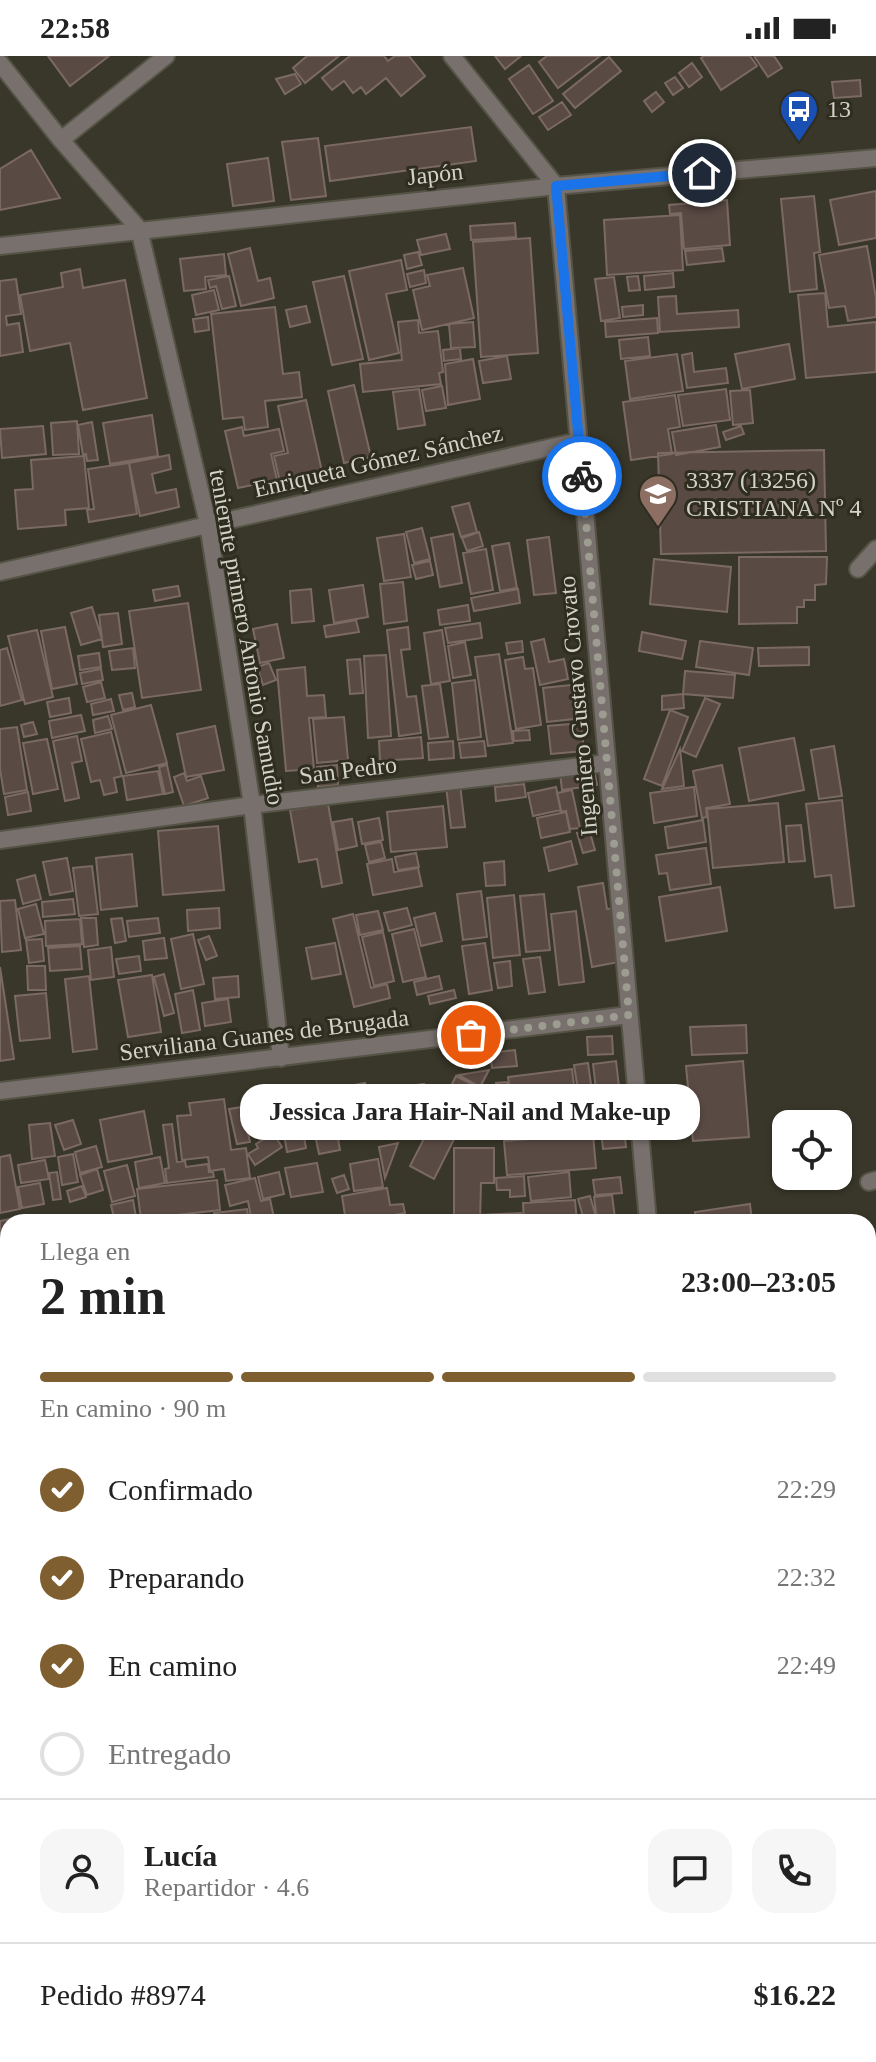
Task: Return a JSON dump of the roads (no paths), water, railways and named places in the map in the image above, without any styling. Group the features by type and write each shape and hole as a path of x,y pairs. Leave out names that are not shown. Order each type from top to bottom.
{"street":[{"path":"61,140 166,56"},
{"path":"452,56 556,186"},
{"path":"0,63 61,140 139,229"},
{"name":"Japón","path":"0,246 556,186 876,158"},
{"name":"Ingeniero Gustavo Crovato","path":"556,186 647,1214"},
{"name":"teniernte primero Antonio Samudio","path":"139,229 208,524 252,805 281,1058"},
{"name":"Enriqueta Gómez Sánchez","path":"0,572 579,441"},
{"path":"858,569 876,549"},
{"name":"San Pedro","path":"0,840 252,805 607,763"},
{"name":"Serviliana Guanes de Brugada","path":"0,1091 629,1015"}],"place":[{"name":"13","path":"799,143"},
{"name":"3337 (13256) CRISTIANA Nº 4","path":"658,528"},
{"name":"Jessica Jara Hair-Nail and Make-up","path":"471,1035"}]}
